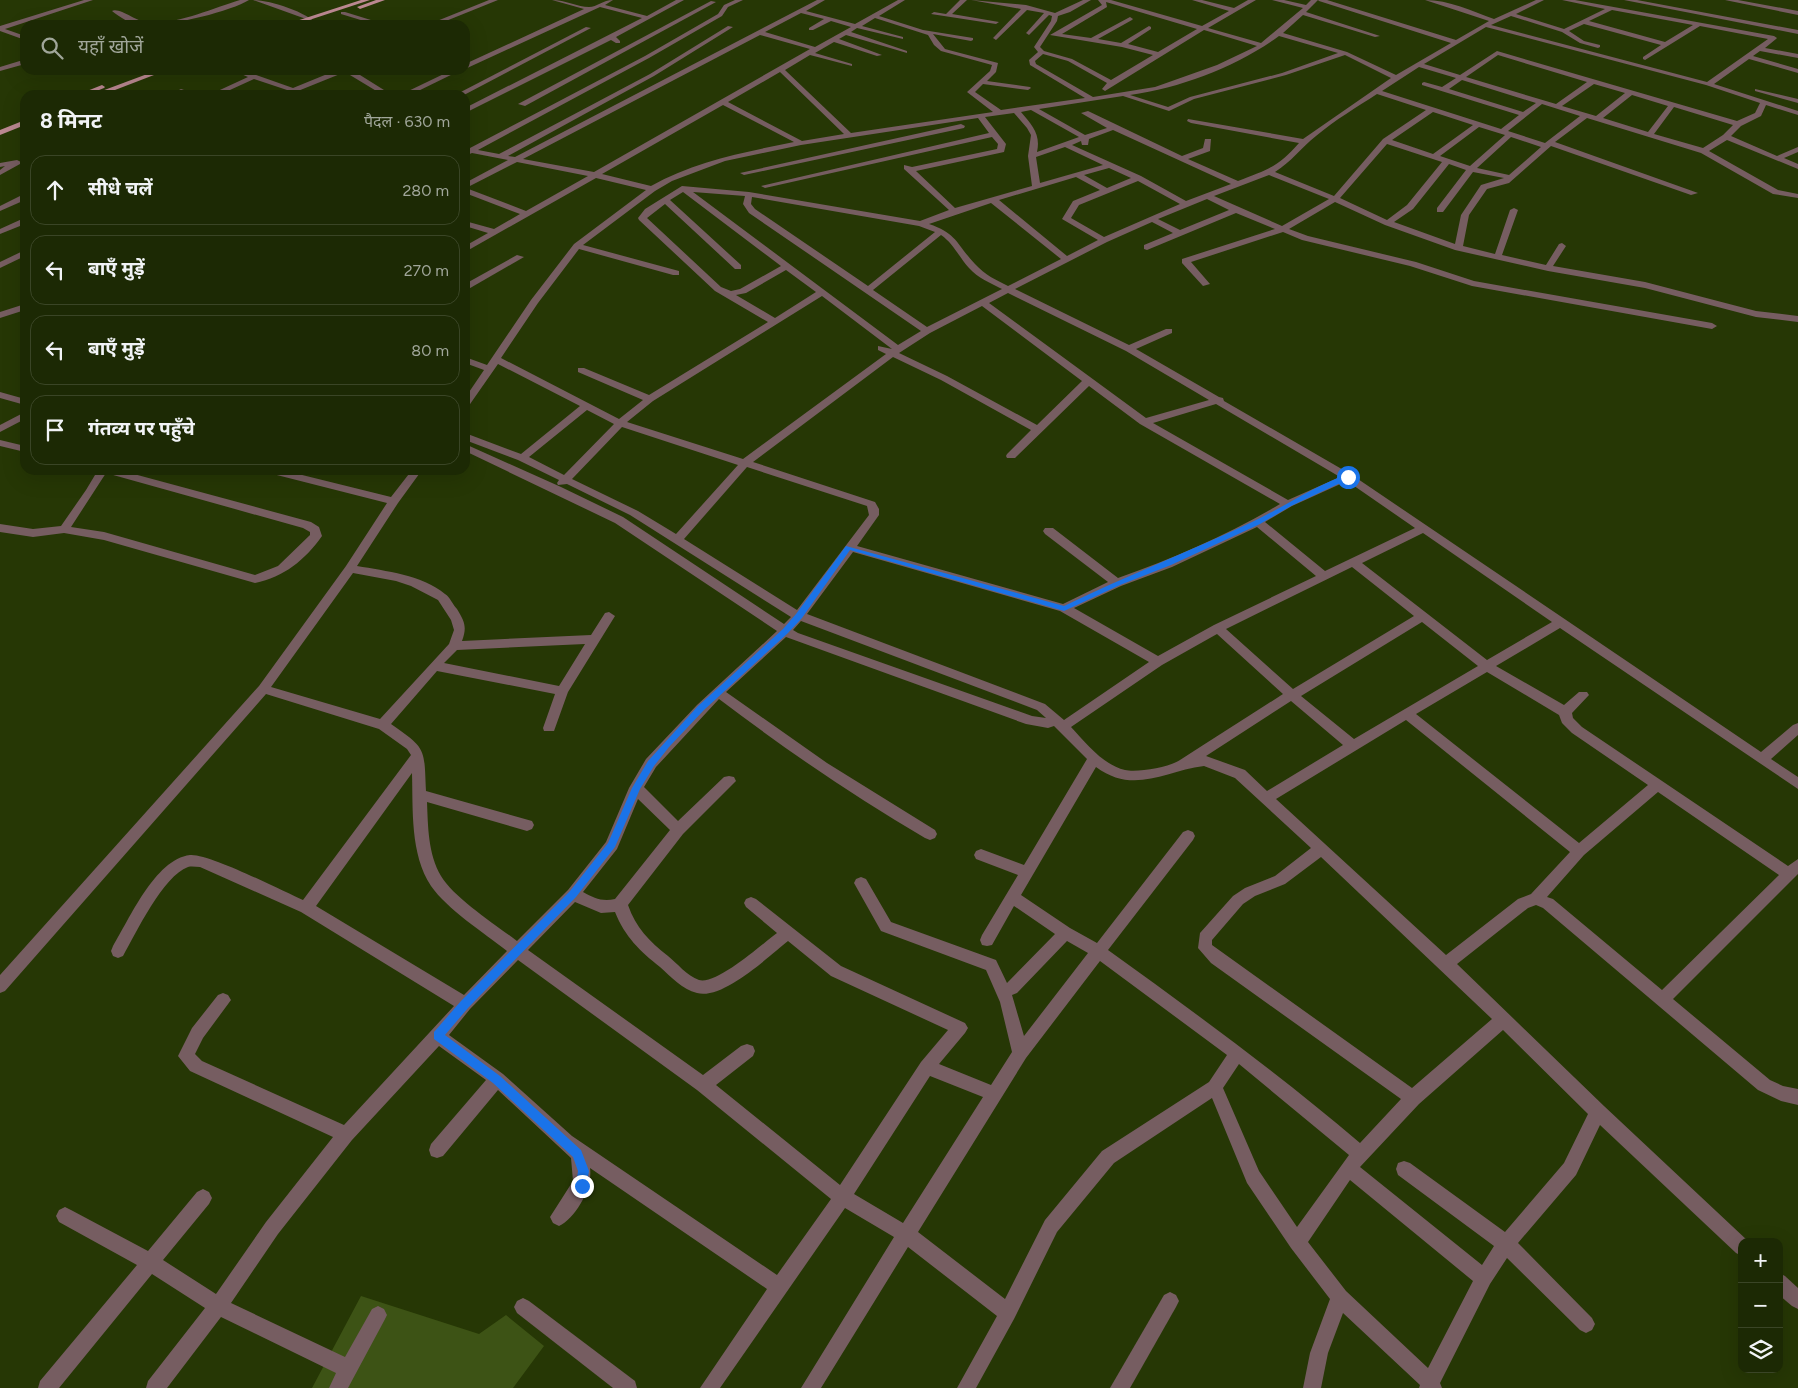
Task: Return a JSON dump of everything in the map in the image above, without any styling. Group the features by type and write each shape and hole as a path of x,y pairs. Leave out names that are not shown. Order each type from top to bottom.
{"main road":[{"path":"317,20 367,0"},
{"path":"320,20 382,0"},
{"path":"98,90 139,75"},
{"path":"103,90 108,87"},
{"path":"0,126 20,123"},
{"path":"0,133 20,124"}],"street":[{"path":"26,20 90,0"},
{"path":"176,20 246,0"},
{"path":"256,0 303,20"},
{"path":"443,20 495,0"},
{"path":"555,0 590,9"},
{"path":"470,65 610,0"},
{"path":"470,108 680,0"},
{"path":"470,150 646,57 720,15 726,6 740,0"},
{"path":"470,183 822,0"},
{"path":"947,16 964,0"},
{"path":"974,0 1026,8 1042,7 1052,14 1087,17"},
{"path":"1029,33 1052,14 1068,12 1088,0"},
{"path":"1102,0 1262,45"},
{"path":"1056,35 1105,6 1102,0"},
{"path":"1117,4 1125,0"},
{"path":"1195,0 1234,10"},
{"path":"1100,97 1111,82 1253,0"},
{"path":"1275,0 1308,6"},
{"path":"744,173 996,112 1156,89 1201,74 1242,57 1278,34 1315,0"},
{"path":"1321,0 1456,42"},
{"path":"1428,0 1495,21"},
{"path":"677,540 745,463 895,351 927,331 1007,288 1104,240 1186,204 1269,172 1286,162 1304,142 1320,129 1396,78 1485,25 1541,0"},
{"path":"1565,0 1774,38 1708,84"},
{"path":"1628,0 1798,32"},
{"path":"1728,0 1798,13"},
{"path":"522,104 633,51 713,2"},
{"path":"470,246 780,70 895,2"},
{"path":"600,5 648,18"},
{"path":"996,38 1026,8"},
{"path":"1564,31 1612,8"},
{"path":"1763,25 1773,8"},
{"path":"115,11 132,20"},
{"path":"800,11 901,38"},
{"path":"1301,12 1377,36"},
{"path":"343,13 369,20"},
{"path":"934,14 996,22"},
{"path":"976,20 982,14"},
{"path":"1052,14 1054,20 1036,47 1042,52 1070,60 1111,82"},
{"path":"1511,14 1564,31 1582,42 1609,49"},
{"path":"874,16 930,34 939,47 965,44"},
{"path":"1091,41 1130,18"},
{"path":"811,28 830,19"},
{"path":"0,28 20,22"},
{"path":"1584,22 1666,45"},
{"path":"1645,58 1699,24"},
{"path":"1485,25 1708,84 1766,101 1798,113"},
{"path":"0,28 20,36"},
{"path":"469,90 588,28"},
{"path":"500,157 652,75 730,28"},
{"path":"1122,45 1149,28"},
{"path":"922,31 965,44 996,64 993,72 972,92 996,112"},
{"path":"845,32 906,52"},
{"path":"760,33 850,66"},
{"path":"1046,34 1122,45 1158,54"},
{"path":"1278,34 1345,53 1396,78"},
{"path":"611,37 646,57"},
{"path":"833,39 879,55"},
{"path":"1760,49 1798,56"},
{"path":"1042,52 1032,60 1032,65 1090,98"},
{"path":"1120,95 1169,109 1192,98 1284,74 1345,53"},
{"path":"1443,90 1497,53 1738,124"},
{"path":"1636,56 1654,61"},
{"path":"1748,57 1798,71"},
{"path":"0,69 20,63"},
{"path":"1419,65 1704,151 1776,192 1798,196"},
{"path":"1672,66 1735,84"},
{"path":"780,70 850,136"},
{"path":"248,75 293,90 332,75"},
{"path":"354,75 379,90"},
{"path":"415,90 447,75"},
{"path":"224,90 253,77"},
{"path":"1556,107 1593,81"},
{"path":"981,82 1028,88"},
{"path":"1424,84 1524,115"},
{"path":"1753,89 1798,102"},
{"path":"1376,91 1506,133 1548,144 1694,193"},
{"path":"1597,119 1631,92"},
{"path":"1704,151 1726,137 1738,124 1758,114 1766,101"},
{"path":"722,102 801,143"},
{"path":"1440,210 1471,169 1524,115 1541,102"},
{"path":"1650,134 1673,104"},
{"path":"1030,107 1085,138"},
{"path":"1206,284 1185,261 1283,229 1336,199 1386,141 1432,109"},
{"path":"1016,110 1034,132 1036,141 1032,156 1036,186"},
{"path":"1085,112 1113,128 1184,158 1238,184"},
{"path":"470,398 534,302 577,246 652,189 669,179 723,159 801,143 983,116"},
{"path":"911,170 1001,150 1002,144 983,116"},
{"path":"1458,248 1466,215 1484,187 1506,180 1548,144 1586,116"},
{"path":"1191,121 1304,142"},
{"path":"1435,156 1478,124"},
{"path":"1032,156 1113,128"},
{"path":"765,186 995,134"},
{"path":"1726,137 1798,167"},
{"path":"1085,138 1086,154"},
{"path":"1386,141 1471,169 1509,177"},
{"path":"1184,158 1207,149 1208,142"},
{"path":"1067,145 1138,178 1186,204"},
{"path":"1776,159 1798,149"},
{"path":"470,152 595,175 652,189"},
{"path":"894,157 911,170 954,211"},
{"path":"1388,223 1410,207 1448,161"},
{"path":"0,165 20,164"},
{"path":"0,173 20,164"},
{"path":"921,224 992,199 1110,165"},
{"path":"1269,172 1336,199 1388,223 1458,248 1548,268 1645,285 1770,317 1798,319"},
{"path":"1076,174 1107,191"},
{"path":"1104,240 1066,218 1076,203 1138,178"},
{"path":"669,179 823,292 895,351 1038,430"},
{"path":"775,322 718,289 642,218 648,211 684,189 749,194 921,224 941,231 951,238 972,266 984,277 1129,349 1220,400 1348,477 1798,784"},
{"path":"470,192 526,214"},
{"path":"749,194 747,204 752,211 927,331"},
{"path":"1207,196 1236,210 1320,242 1413,264 1491,288 1569,299 1712,326"},
{"path":"992,199 1066,259"},
{"path":"665,200 738,267"},
{"path":"1147,247 1236,210"},
{"path":"1498,256 1514,210"},
{"path":"0,232 13,214"},
{"path":"1152,219 1181,234"},
{"path":"470,225 494,232"},
{"path":"867,291 941,231"},
{"path":"577,246 676,273"},
{"path":"1548,268 1562,246"},
{"path":"0,264 20,255"},
{"path":"470,284 520,257"},
{"path":"726,293 743,291 786,266"},
{"path":"557,489 620,423 650,399 823,292"},
{"path":"982,302 1144,422 1288,504"},
{"path":"0,315 20,309"},
{"path":"1129,349 1169,330"},
{"path":"881,348 895,351"},
{"path":"155,1388 218,1306 272,1228 346,1134 438,1036 465,1004 573,894 612,845 636,788 651,764 701,708 799,616 874,515 874,509 871,504 620,423 496,359"},
{"path":"470,362 490,369"},
{"path":"581,370 650,399"},
{"path":"1011,456 1088,380"},
{"path":"0,395 20,401"},
{"path":"1144,422 1220,400"},
{"path":"522,458 586,406"},
{"path":"0,429 20,419"},
{"path":"470,438 522,458 634,513 799,616 1041,706 1061,723 1093,760 1114,772 1131,777 1149,775 1182,765 1207,761 1240,774 1446,964 1598,1112 1738,1243"},
{"path":"0,443 20,448"},
{"path":"470,449 620,520 785,631 876,666 1031,721 1048,723 1061,723 1158,662 1218,628 1424,528"},
{"path":"64,529 100,475"},
{"path":"0,528 33,533 64,529 104,536 254,579 268,577 281,572 316,536 315,530 308,524 126,475"},
{"path":"289,475 394,501"},
{"path":"0,986 154,815 263,689 350,568 413,475"},
{"path":"1064,608 1117,583 1168,564 1258,522 1288,504 1348,477"},
{"path":"1258,522 1323,576"},
{"path":"1049,531 1117,583"},
{"path":"849,547 1064,608 1158,662"},
{"path":"1352,562 1486,666 1565,712 1567,720 1576,730 1658,785 1794,870 1662,1000"},
{"path":"350,568 397,577 415,583 442,597 457,619 460,630 454,646 382,725"},
{"path":"549,728 562,691 608,616"},
{"path":"1182,765 1292,695 1422,617"},
{"path":"1267,797 1561,622"},
{"path":"1218,628 1292,695 1352,745"},
{"path":"454,646 595,638"},
{"path":"876,666 888,649"},
{"path":"434,666 562,691"},
{"path":"263,689 382,725 412,745 418,755 421,832 427,861 436,881 449,896 518,951 703,1085 842,1197 907,1236 1008,1313"},
{"path":"719,693 804,755 886,810 930,834"},
{"path":"1565,712 1583,695"},
{"path":"1406,713 1579,851"},
{"path":"1762,759 1798,728"},
{"path":"306,908 418,755"},
{"path":"987,940 1093,760"},
{"path":"573,894 599,908 610,908 620,904 678,830 729,781"},
{"path":"1446,964 1523,903 1536,899 1579,851 1658,785"},
{"path":"636,788 678,830"},
{"path":"419,794 527,825"},
{"path":"810,1388 1020,1053 1188,836"},
{"path":"1322,848 1280,880 1255,889 1238,900 1205,938 1205,948 1216,958 1413,1098"},
{"path":"982,856 1028,873"},
{"path":"118,951 162,879 173,868 187,861 201,861 306,908 465,1004"},
{"path":"861,883 886,927 991,965 1008,1002 1020,1053"},
{"path":"1012,897 1065,933 1098,951 1237,1053 1304,1106 1361,1155"},
{"path":"1536,899 1548,903 1764,1085 1781,1093 1798,1097"},
{"path":"709,1388 842,1197 928,1067 960,1028 836,971 751,903"},
{"path":"620,904 627,925 636,939 691,984 704,987 722,981 788,933"},
{"path":"1012,988 1065,933"},
{"path":"223,1000 199,1031 190,1045 186,1056 196,1066 346,1134"},
{"path":"1297,1242 1348,1168 1413,1098 1503,1020"},
{"path":"438,1036 497,1079 578,1154 584,1171 582,1186 559,1217"},
{"path":"703,1085 747,1051"},
{"path":"966,1388 1008,1313 1051,1226 1108,1157 1215,1087 1237,1053"},
{"path":"928,1067 995,1094"},
{"path":"437,1150 497,1079"},
{"path":"1215,1087 1253,1177 1297,1242 1340,1297 1430,1386 1484,1278 1506,1244 1570,1169 1598,1112"},
{"path":"563,1140 780,1287"},
{"path":"1348,1168 1484,1278"},
{"path":"1404,1170 1506,1244 1586,1324"},
{"path":"47,1388 203,1198"},
{"path":"65,1216 150,1262 218,1306 348,1369"},
{"path":"1780,1283 1798,1300"},
{"path":"1312,1388 1319,1353 1340,1297"},
{"path":"1119,1388 1170,1301"},
{"path":"523,1307 628,1388"},
{"path":"338,1388 378,1315"}],"green space":[{"path":"361,1296 479,1334 506,1315 544,1346 513,1388 312,1388"}],"route":[{"path":"582,1186 584,1171 578,1154 497,1079 438,1036 465,1004 573,894 612,845 636,788 666,745 701,708 799,616 849,547 1064,608 1117,583 1168,564 1258,522 1288,504 1348,477"}]}
